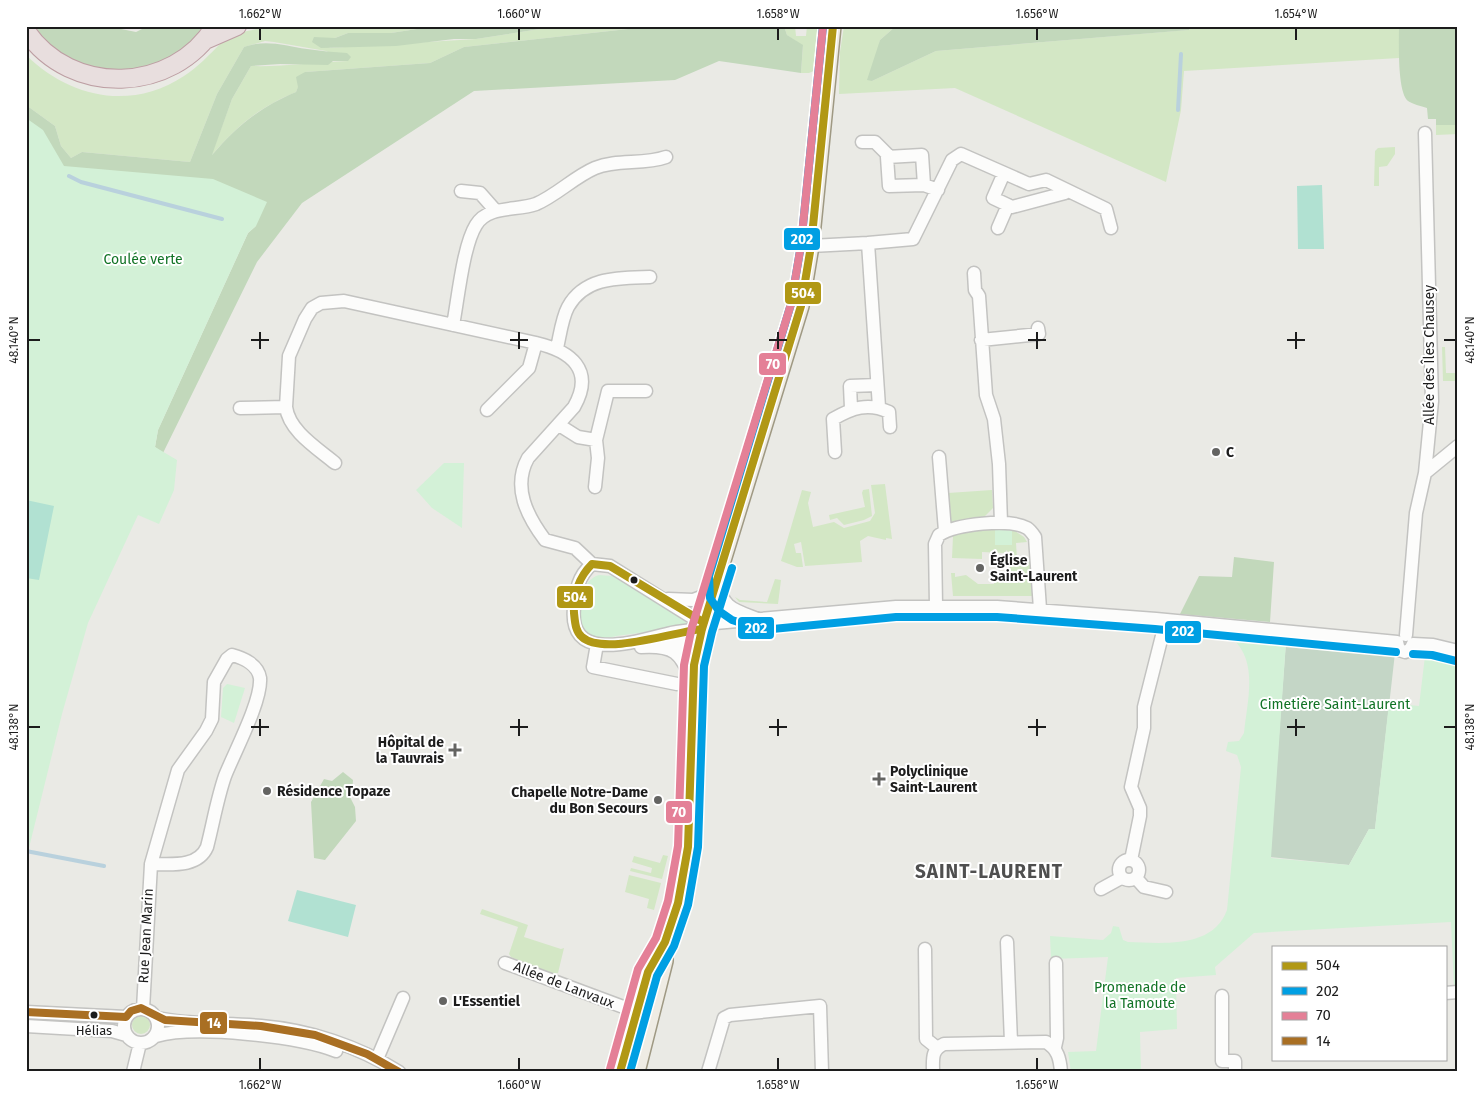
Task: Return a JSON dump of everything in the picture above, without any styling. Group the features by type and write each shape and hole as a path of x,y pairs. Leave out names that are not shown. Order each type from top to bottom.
{"highway":[{"path":"26,31 32,43 76,72 91,77 122,80 153,75 168,69 181,61 210,33 237,26"}],"main road":[{"path":"620,1072 648,972 665,942 678,903 688,847 694,665 702,626 801,306 811,246 833,26"},
{"path":"637,1072 665,961 665,942"}],"street":[{"name":"Allée des Îles Chausey","path":"1406,640 1416,513 1421,498 1425,473 1432,401 1425,133"},
{"path":"862,142 875,142 890,156 922,155 924,185"},
{"path":"811,246 913,240 952,160 961,154 1029,184 1046,180 1106,209 1111,228"},
{"path":"890,156 887,156 889,186 924,185 938,190"},
{"path":"453,325 469,243 477,223 495,210 512,210 536,204 595,168 652,162 666,157"},
{"path":"1004,173 993,198 1012,207 1065,193 1064,189"},
{"path":"461,191 480,193 495,210"},
{"path":"998,228 1008,205"},
{"path":"868,243 879,407"},
{"path":"974,273 976,290 980,296 981,340 986,395 994,419 998,455 1001,523"},
{"path":"557,348 568,307 581,290 606,279 650,277"},
{"path":"334,464 292,425 287,417 286,407 291,347 312,308 321,303 344,301 557,348 575,363 581,377 580,398 523,466 522,498 545,540 575,548 592,564 610,566 665,599 702,626"},
{"path":"981,340 1038,334 1038,328"},
{"path":"487,410 530,368 536,343"},
{"path":"852,408 850,386 877,385"},
{"path":"595,487 598,458 596,440 608,391 646,391"},
{"path":"240,408 286,407"},
{"path":"835,452 834,419 852,408 879,407 889,412 890,427"},
{"path":"559,425 578,437 596,440"},
{"path":"1425,473 1458,446"},
{"path":"939,457 945,531"},
{"path":"936,606 935,544 939,535 945,531 966,525 1001,523 1026,528 1035,537 1040,609"},
{"path":"592,564 579,578 574,614 576,630 581,636 597,644 657,646 671,650 682,658 693,687"},
{"path":"665,599 688,601 716,585 726,604 736,611 763,620"},
{"path":"614,645 702,626 896,607 936,606 1040,609 1406,640 1458,652"},
{"path":"1131,860 1140,808 1131,787 1144,728 1144,707 1166,620"},
{"path":"657,637 684,644 688,648 694,665"},
{"path":"597,644 593,667 677,684"},
{"name":"Rue Jean Marin","path":"143,1008 151,864 181,764 206,731 212,719 214,682 222,667 232,655 252,665 259,674 259,689 250,717 225,778 205,852 192,862 151,864"},
{"path":"1131,860 1139,868 1136,878"},
{"path":"1121,878 1119,873 1121,863 1131,860"},
{"path":"1100,889 1121,878 1132,880 1136,878"},
{"path":"1136,878 1144,887 1166,892"},
{"path":"1007,942 1011,1042"},
{"path":"925,949 926,1039 936,1047"},
{"name":"Allée de Lanvaux","path":"505,963 652,1017"},
{"path":"1056,963 1057,1038 1055,1047 1060,1060 1061,1072"},
{"path":"1222,996 1222,1061 1235,1061 1236,1072"},
{"path":"377,1059 403,998"},
{"path":"708,1072 721,1023 730,1014 820,1006 822,1072"},
{"path":"126,1035 124,1026 126,1017 133,1010 143,1008 157,1018 159,1027 156,1036"},
{"path":"26,1012 126,1017"},
{"path":"157,1018 300,1031 377,1059 399,1072"},
{"path":"26,1026 112,1031 126,1035 132,1041 140,1043 149,1042 156,1036 170,1032 268,1036 298,1040 332,1049 383,1072"},
{"path":"933,1072 933,1053 936,1047 944,1044 1046,1042 1055,1047"},
{"path":"133,1072 140,1043"}],"green space":[{"path":"35,26 106,26 136,32 148,26 204,26 186,46 174,55 156,63 118,70 98,68 79,63 62,54 47,42"},
{"path":"272,26 313,26 315,29 353,26 436,26 391,33 348,33 335,38 329,48 476,39 559,26 655,26 464,47 430,63 305,72 296,92 270,104 249,118 211,156 232,99 251,66 348,61 326,51 274,42 265,41 244,47 217,94 190,162 82,152 71,158 61,146 55,126 26,105 26,55 43,70 81,90 102,95 143,94 164,87 184,76 226,39 238,33"},
{"path":"436,26 559,26 476,39 454,39 396,46 321,48 312,42 314,37 335,38 348,33 391,33"},
{"path":"655,26 784,26 787,35 803,45 801,73 719,61 675,80 474,91 302,203 257,262 163,453 155,447 158,430 248,233 256,226 26,284 26,105 55,126 61,146 71,158 82,152 190,162 217,94 244,47 276,44 347,53 351,57 348,61 333,61 328,65 280,64 251,66 232,99 212,155 250,118 271,104 296,92 298,87 296,77 305,72 430,63 464,47"},
{"path":"784,26 795,26 796,36 806,36 807,26 824,26 816,70 809,73 801,73 803,46 787,35"},
{"path":"844,26 896,26 880,40 872,81 936,51 1188,30 1189,26 1399,26 1399,58 1184,71 1181,110 1166,182 955,88 839,94 840,52"},
{"path":"896,26 1189,26 1189,30 936,51 872,81 867,80 880,40"},
{"path":"1399,26 1458,26 1458,125 1436,125 1436,119 1428,119 1427,108 1408,101 1404,96 1399,66"},
{"name":"Coulée verte","path":"26,118 43,130 64,166 213,179 267,202 256,226 248,233 158,430 155,447 177,460 174,490 159,524 138,515 88,623 62,714 26,860"},
{"path":"1436,125 1458,125 1458,134 1436,135"},
{"path":"1395,147 1395,154 1387,166 1379,167 1379,186 1374,186 1375,151 1378,148"},
{"path":"1322,185 1324,249 1298,249 1297,186"},
{"path":"1442,347 1445,347 1446,373 1458,373 1458,381 1443,381"},
{"path":"444,463 464,463 462,528 432,508 416,490"},
{"path":"885,484 892,539 886,538 886,540 868,536 860,541 862,562 805,566 801,542 794,544 796,553 801,553 803,567 797,567 781,561 802,490 811,492 808,503 813,527 834,522 844,528 870,521 875,513 871,485"},
{"path":"869,489 872,516 844,525 837,518 830,520 829,515 865,507 862,493 863,490"},
{"path":"992,490 993,508 980,521 951,522 948,493"},
{"path":"26,500 54,506 39,580 26,578"},
{"path":"995,528 995,545 1012,545 1012,529 1024,537 1027,542 1016,543 1017,559 1031,560 1032,596 953,596 951,573 955,573 955,577 966,575 978,584 994,584 994,580 1004,580 1004,575 1010,575 1007,550 1004,553 982,552 982,559 952,558 953,536 969,530"},
{"path":"995,528 1012,529 1012,545 995,545"},
{"path":"1234,557 1274,562 1270,622 1180,614 1199,576 1232,577"},
{"path":"599,575 612,576 687,619 685,627 603,638 597,638 588,634 580,618 579,607 585,587 591,579"},
{"path":"775,579 781,580 778,604 739,602 735,597 740,600 767,602"},
{"name":"Promenade de la Tamoute","path":"1232,638 1286,642 1271,858 1349,865 1369,829 1375,829 1389,703 1419,706 1425,656 1458,665 1458,988 1454,988 1451,922 1254,933 1215,967 1216,975 1176,978 1177,1029 1140,1032 1141,1072 1071,1072 1068,1052 1096,1051 1108,957 1051,959 1050,936 1103,940 1111,933 1113,926 1119,927 1123,940 1128,942 1171,943 1185,941 1198,938 1210,932 1220,923 1227,910 1241,767 1237,755 1226,751 1228,742 1239,741 1244,733 1249,695 1246,658"},
{"name":"Cimetière Saint-Laurent","path":"1286,642 1395,653 1375,829 1369,829 1349,865 1270,857"},
{"path":"227,684 245,688 234,723 221,717 223,688"},
{"path":"343,772 353,780 352,792 349,795 355,807 356,821 325,860 314,858 311,802 324,779 332,781"},
{"path":"663,855 668,856 662,879 630,871 631,868 651,873 652,868 632,862 634,856 660,863"},
{"path":"629,875 661,883 654,910 647,908 649,899 625,892"},
{"path":"297,890 356,905 348,937 288,921"},
{"path":"482,909 528,925 524,937 561,949 564,948 558,973 550,973 511,957 509,954 518,927 480,914"},
{"path":"141,1016 147,1019 150,1025 147,1031 141,1034 135,1031 132,1025 135,1019"}],"waterway":[{"path":"1178,110 1181,54"},
{"path":"69,176 81,182 222,219"},
{"path":"26,851 104,866"}],"transit line":[{"name":"202","path":"823,26 801,245 791,304 709,576 710,598 719,611 732,620 762,630 896,617 997,617 1155,629 1396,652"},
{"name":"70","path":"610,1069 638,969 656,938 668,901 678,846 684,665 692,627 791,304 801,245 823,26"},
{"name":"504","path":"620,1072 648,972 665,942 678,903 688,847 694,665 702,629 801,306 811,246 833,26"},
{"name":"504","path":"702,629 622,644 592,642 580,635 575,623 576,593 580,580 592,564 610,566 703,622"},
{"name":"202","path":"630,1072 657,976 674,946 688,905 698,847 704,666 712,632 732,568"},
{"name":"202","path":"1413,654 1432,655 1456,661"},
{"name":"14","path":"26,1012 126,1017 131,1011 141,1008 165,1020 261,1026 315,1035 367,1054 399,1072"}],"place":[{"name":"C","path":"1216,452"},
{"name":"Église Saint-Laurent","path":"980,568"},
{"name":"Hôpital de la Tauvrais","path":"455,750"},
{"name":"Polyclinique Saint-Laurent","path":"879,779"},
{"name":"Résidence Topaze","path":"267,791"},
{"name":"Chapelle Notre-Dame du Bon Secours","path":"658,800"},
{"name":"L'Essentiel","path":"443,1001"},
{"name":"Hélias","path":"94,1015"}],"district":[{"name":"SAINT-LAURENT","path":"989,871"}]}
